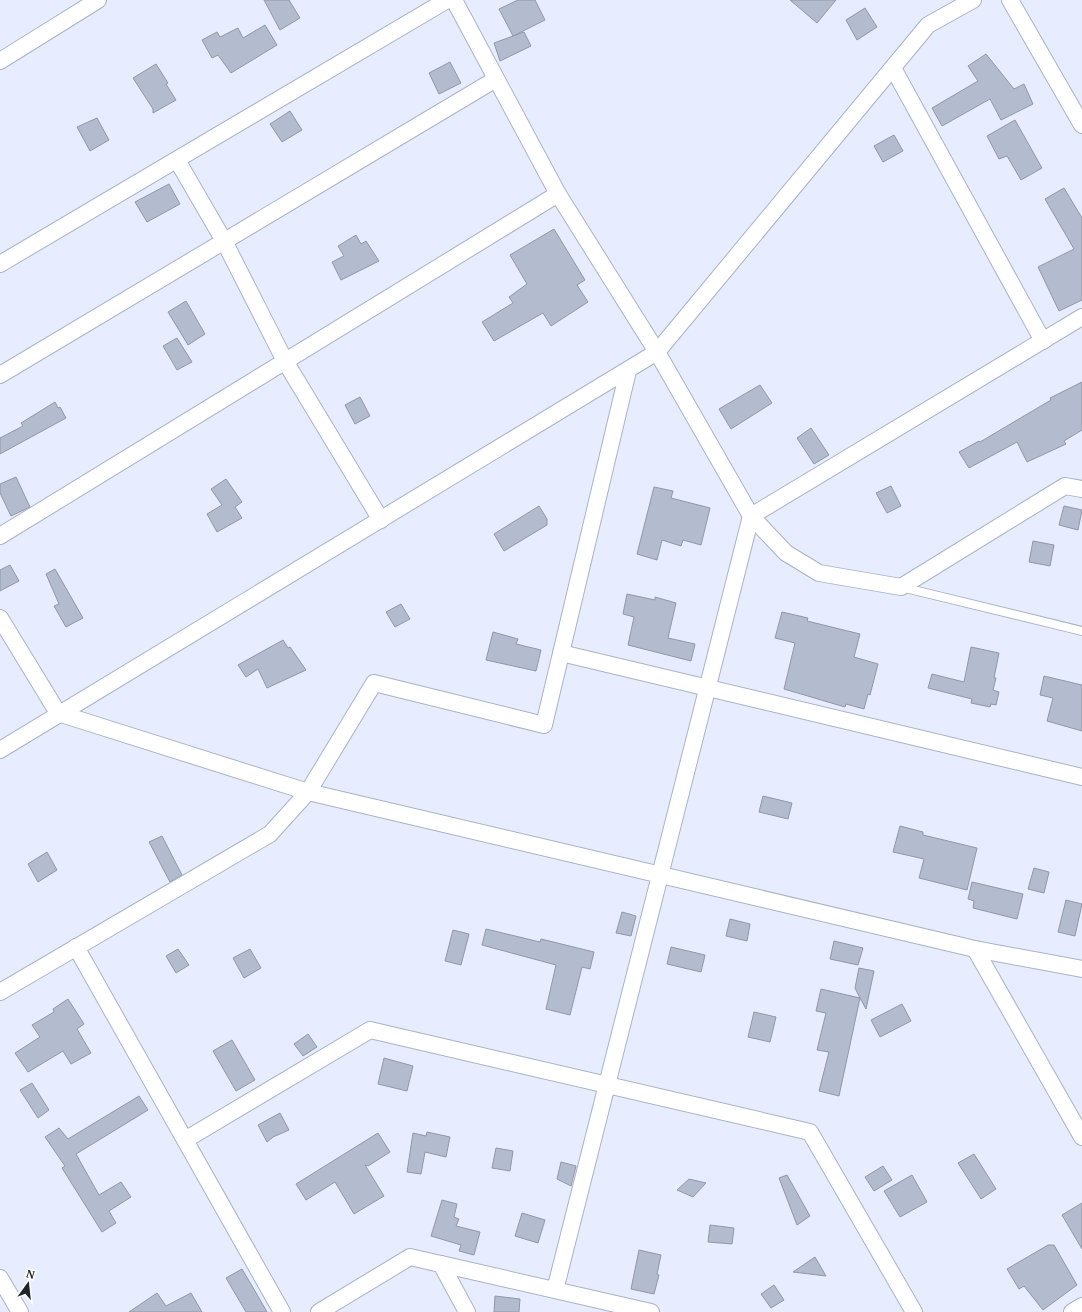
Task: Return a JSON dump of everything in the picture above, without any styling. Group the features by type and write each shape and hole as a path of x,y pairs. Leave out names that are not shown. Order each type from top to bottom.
{"street":[{"path":"0,60 98,0"},
{"path":"0,264 447,0"},
{"path":"454,0 558,194 657,352 751,516 786,553 819,573 900,587 1065,486 1082,489"},
{"path":"0,750 58,713 381,520 657,352 928,25 973,0"},
{"path":"1010,0 1082,125"},
{"path":"893,68 1043,341"},
{"path":"0,375 496,79"},
{"path":"176,160 224,242 285,361 381,520"},
{"path":"0,536 558,194"},
{"path":"555,1290 751,516 1082,317"},
{"path":"0,992 270,834 308,792 374,683 544,725 628,371"},
{"path":"0,618 58,713 308,792 975,949 1082,969"},
{"path":"561,653 1082,777"},
{"path":"76,947 282,1312"},
{"path":"975,949 1082,1137"},
{"path":"185,1140 370,1030 810,1132 914,1312"},
{"path":"319,1312 410,1257 651,1312"},
{"path":"441,1264 467,1312"},
{"path":"0,1278 20,1312"},
{"path":"1072,1312 1082,1306"}],"lane":[{"path":"900,587 1082,631"}],"building":[{"path":"264,0 289,0 300,18 280,30"},
{"path":"518,0 535,0 545,20 513,36 499,9"},
{"path":"790,0 836,0 817,23"},
{"path":"865,8 877,27 857,40 846,20"},
{"path":"265,25 277,45 231,73 218,55 212,58 202,40 217,32 220,37 238,28 243,38"},
{"path":"524,32 531,46 500,61 494,43"},
{"path":"986,54 1014,89 1024,84 1033,104 1001,120 990,99 942,126 932,108 978,81 968,66"},
{"path":"450,62 461,83 439,94 429,73"},
{"path":"156,64 168,83 166,84 176,100 153,113 153,109 133,78"},
{"path":"290,111 302,130 282,142 270,124"},
{"path":"97,118 109,140 90,151 77,127"},
{"path":"1015,120 1042,168 1021,180 1007,156 999,159 987,136"},
{"path":"894,135 903,151 883,162 874,146"},
{"path":"169,184 180,204 147,222 135,202"},
{"path":"1064,188 1082,218 1082,300 1059,311 1038,267 1074,249 1045,199"},
{"path":"554,229 585,280 577,285 588,302 551,326 543,313 494,341 482,322 513,303 509,297 527,284 510,255"},
{"path":"356,235 361,244 366,241 379,261 341,280 332,262 344,256 338,246"},
{"path":"186,301 205,334 188,345 168,312"},
{"path":"177,338 192,362 177,370 163,346"},
{"path":"1082,382 1082,430 1064,441 1066,444 1027,462 1017,442 969,468 959,452 979,441 980,442 1051,400 1050,398"},
{"path":"760,385 772,403 731,429 719,409"},
{"path":"360,397 370,416 355,424 345,405"},
{"path":"55,402 58,408 60,407 66,418 0,454 0,438 23,426 21,423"},
{"path":"811,428 829,455 814,464 797,438"},
{"path":"16,477 30,507 11,516 0,493 0,484"},
{"path":"226,479 242,502 235,507 242,518 217,532 207,514 222,505 211,489"},
{"path":"891,486 901,506 887,513 876,493"},
{"path":"654,487 673,491 671,498 710,508 701,545 683,540 681,546 662,540 657,560 637,554"},
{"path":"539,506 547,519 547,525 504,551 494,534"},
{"path":"1064,506 1082,510 1078,530 1059,525"},
{"path":"1033,541 1054,545 1050,566 1029,562"},
{"path":"10,565 19,581 0,591 0,570"},
{"path":"55,569 83,618 66,627 54,606 59,604 46,574"},
{"path":"627,594 655,600 655,597 676,603 668,638 695,644 691,661 628,645 634,617 623,614"},
{"path":"401,604 410,619 395,627 386,612"},
{"path":"782,612 808,618 807,621 860,634 854,657 878,664 870,695 868,694 864,709 846,704 845,707 784,689 795,643 775,638"},
{"path":"493,632 518,639 516,644 541,650 536,671 486,660"},
{"path":"283,640 288,648 290,647 306,670 267,688 258,669 246,677 238,665"},
{"path":"971,647 999,653 993,690 999,692 996,705 991,704 990,707 971,703 972,699 928,688 932,674 964,682"},
{"path":"1044,676 1082,685 1082,731 1047,721 1053,698 1040,695"},
{"path":"763,796 792,803 788,819 759,812"},
{"path":"900,826 923,832 923,835 977,848 967,890 919,878 924,859 893,852"},
{"path":"162,836 182,875 170,882 149,842"},
{"path":"47,852 57,870 38,882 28,864"},
{"path":"1034,868 1049,872 1044,893 1028,889"},
{"path":"972,882 1023,894 1017,919 973,908 974,901 968,899"},
{"path":"1066,900 1082,904 1075,936 1058,932"},
{"path":"622,912 636,916 631,936 616,933"},
{"path":"730,919 750,924 747,941 726,936"},
{"path":"486,929 540,942 541,939 594,952 590,969 582,967 570,1015 546,1009 556,965 482,945"},
{"path":"453,930 469,934 461,965 445,961"},
{"path":"834,941 863,948 858,965 830,959"},
{"path":"671,947 705,955 701,972 667,964"},
{"path":"178,949 189,965 176,973 166,956"},
{"path":"250,949 261,968 244,978 233,958"},
{"path":"859,968 874,971 866,1009 855,988"},
{"path":"821,989 860,998 839,1096 819,1091 829,1052 817,1050 826,1013 816,1011"},
{"path":"68,999 84,1024 77,1029 91,1053 71,1064 63,1051 28,1072 15,1053 40,1037 32,1025 54,1012 53,1009"},
{"path":"902,1004 911,1021 880,1037 871,1020"},
{"path":"754,1012 776,1017 770,1042 748,1037"},
{"path":"308,1034 317,1047 303,1056 294,1044"},
{"path":"232,1040 255,1080 236,1091 213,1051"},
{"path":"384,1058 413,1066 407,1091 378,1084"},
{"path":"32,1083 49,1110 38,1118 20,1090"},
{"path":"139,1096 148,1110 76,1154 99,1195 121,1182 131,1197 109,1211 116,1223 102,1232 62,1168 65,1166 45,1137 59,1128 68,1139"},
{"path":"280,1113 289,1130 273,1137 267,1142 258,1125"},
{"path":"427,1132 450,1137 446,1157 425,1152 421,1174 407,1172 413,1133 426,1136"},
{"path":"378,1133 390,1152 368,1166 365,1165 384,1196 354,1214 335,1182 306,1200 296,1184"},
{"path":"496,1148 513,1151 510,1171 492,1168"},
{"path":"974,1154 996,1189 981,1199 958,1163"},
{"path":"561,1162 576,1166 571,1186 557,1179"},
{"path":"883,1166 892,1180 874,1191 865,1177"},
{"path":"787,1175 810,1216 797,1225 779,1178"},
{"path":"912,1175 927,1202 900,1217 884,1191"},
{"path":"689,1179 706,1183 693,1197 677,1190"},
{"path":"442,1200 457,1204 454,1217 459,1219 456,1226 480,1232 474,1255 459,1251 461,1245 431,1236"},
{"path":"1082,1203 1082,1249 1062,1215"},
{"path":"522,1213 545,1220 538,1243 515,1236"},
{"path":"710,1225 734,1228 732,1244 708,1242"},
{"path":"1048,1245 1054,1245 1077,1285 1043,1310 1024,1286 1019,1289 1007,1269"},
{"path":"639,1250 661,1255 657,1274 659,1275 654,1294 631,1289"},
{"path":"815,1257 826,1276 793,1272"},
{"path":"242,1269 267,1312 246,1312 226,1278"},
{"path":"774,1285 784,1300 771,1308 761,1294"},
{"path":"157,1293 166,1306 191,1293 202,1312 129,1312"},
{"path":"495,1296 520,1299 519,1312 494,1312"}]}
